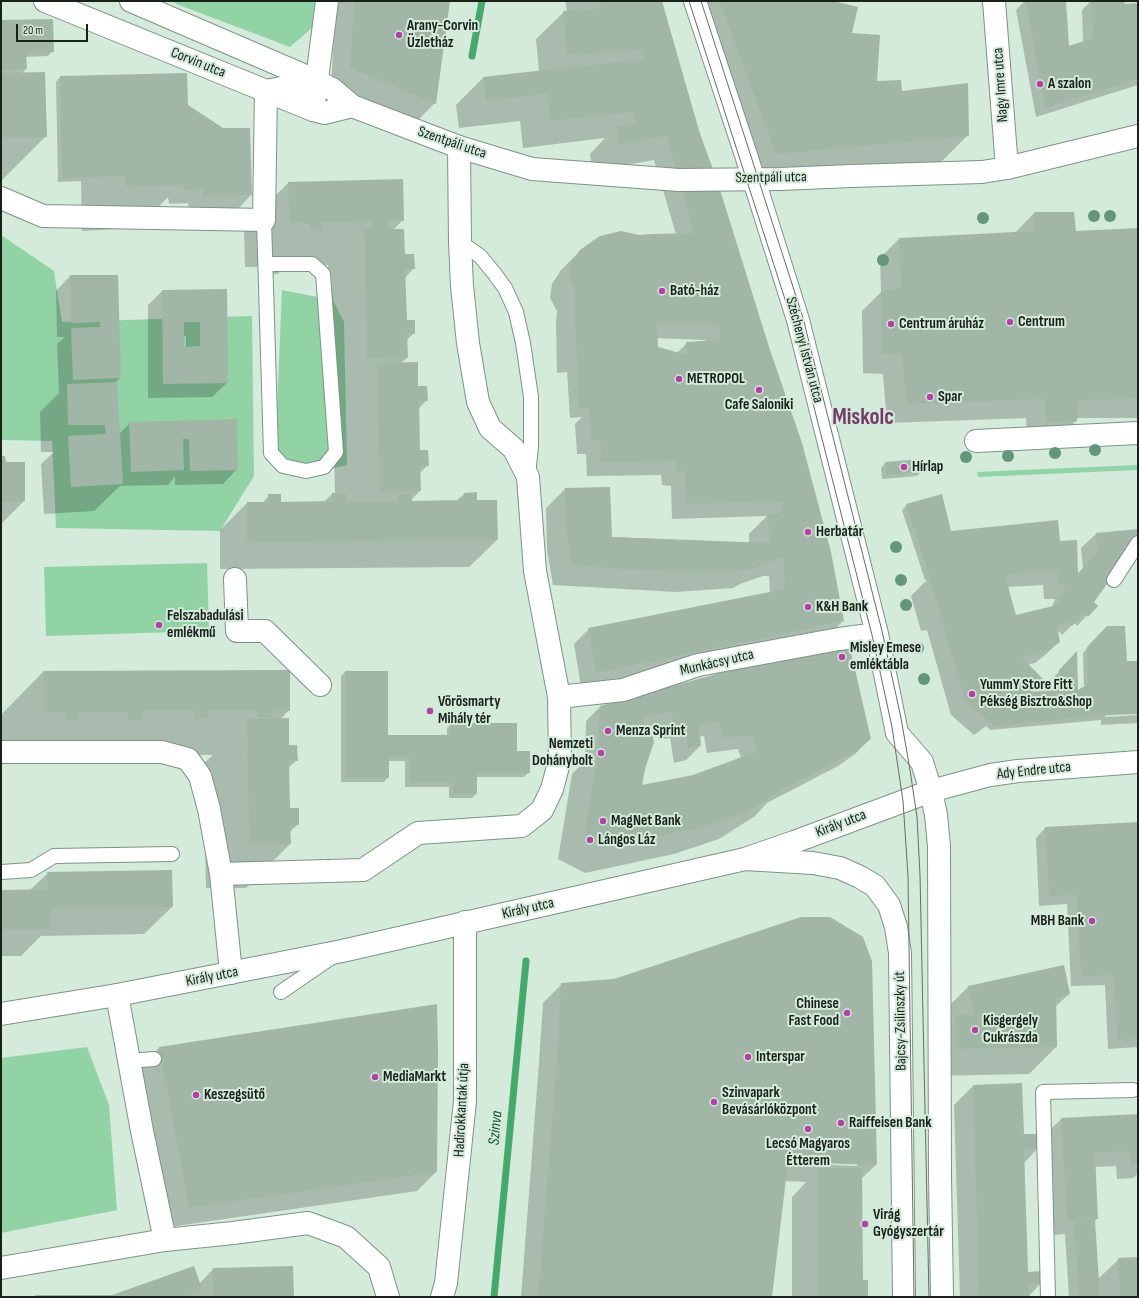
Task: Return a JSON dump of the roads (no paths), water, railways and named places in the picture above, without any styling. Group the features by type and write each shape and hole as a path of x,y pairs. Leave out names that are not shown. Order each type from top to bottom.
{"street":[{"name":"Corvin utca","path":"45,1 313,110 324,113 352,106"},
{"name":"Corvin utca","path":"131,1 317,82 332,89 352,106 407,128"},
{"path":"313,110 327,1"},
{"name":"Széchenyi István utca","path":"695,1 754,179 798,320 877,634 897,734 922,762 931,791"},
{"name":"Nagy Imre utca","path":"994,1 1007,168"},
{"path":"1,198 43,216 264,220 266,91 317,82"},
{"name":"Szentpáli utca","path":"407,128 459,147 532,170 679,180 782,179 982,172 1007,168 1138,136"},
{"path":"221,874 363,870 418,833 522,826 542,810 552,790 560,759 559,697 535,571 528,477 514,449 490,428 478,402 468,343 462,286 459,147"},
{"path":"976,441 1138,433"},
{"path":"235,579 237,631 265,631 320,685"},
{"name":"Munkácsy utca","path":"559,697 623,690 698,665 839,639 877,634"},
{"path":"1,752 162,752 188,759 200,776 209,809 221,874 231,973"},
{"name":"Ady Endre utca","path":"931,791 990,775 1018,771 1138,762"},
{"path":"931,791 936,815 939,846 942,1297"},
{"name":"Király utca","path":"1,1014 117,995 342,951 745,859 931,791"},
{"name":"Bajcsy-Zsilinszky út","path":"745,859 813,863 840,868 875,886 889,905 896,927 900,953 904,1297"},
{"name":"Hadirokkantak útja","path":"442,1297 446,1283 465,1102 465,922"},
{"path":"117,995 128,1062 165,1240"},
{"path":"1,1268 165,1240 308,1223 346,1237 379,1267 388,1297"}],"lane":[{"path":"264,220 271,453 283,466 306,471 324,467 336,452 323,274 312,264 266,264"},
{"path":"460,242 480,256 490,268 505,288 516,312 523,343 531,397 531,446 528,477"},
{"path":"1114,580 1138,543"},
{"path":"1,872 31,870 54,856 172,854"},
{"path":"281,992 326,960 342,951"},
{"path":"128,1062 154,1058"},
{"path":"1048,1297 1043,1092 1133,1090"}],"waterway":[{"name":"Szinva","path":"472,56 482,1"},
{"name":"Szinva","path":"494,1297 526,961"}],"tram line":[{"path":"689,1 792,321 872,635 892,727 903,801 908,876 914,1297"},
{"path":"701,1 803,318 882,631 901,718 917,817 920,875 929,1297"}],"place":[{"name":"Arany-Corvin Üzletház","path":"399,35"},
{"name":"A szalon","path":"1040,84"},
{"name":"Bató-ház","path":"662,291"},
{"name":"Centrum","path":"1010,322"},
{"name":"Centrum áruház","path":"891,324"},
{"name":"METROPOL","path":"679,379"},
{"name":"Cafe Saloniki","path":"759,390"},
{"name":"Spar","path":"930,397"},
{"name":"Hírlap","path":"904,467"},
{"name":"Herbatár","path":"808,532"},
{"name":"K&H Bank","path":"808,607"},
{"name":"Felszabadulási emlékmű","path":"159,625"},
{"name":"Misley Emese emléktábla","path":"842,657"},
{"name":"YummY Store Fitt Pékség Bisztro&Shop","path":"972,694"},
{"name":"Vörösmarty Mihály tér","path":"430,711"},
{"name":"Menza Sprint","path":"608,731"},
{"name":"Nemzeti Dohánybolt","path":"601,753"},
{"name":"MagNet Bank","path":"603,821"},
{"name":"Lángos Láz","path":"590,840"},
{"name":"MBH Bank","path":"1092,921"},
{"name":"Chinese Fast Food","path":"847,1013"},
{"name":"Kisgergely Cukrászda","path":"975,1030"},
{"name":"Interspar","path":"748,1057"},
{"name":"MediaMarkt","path":"375,1077"},
{"name":"Keszegsütő","path":"196,1095"},
{"name":"Szinvapark Bevásárlóközpont","path":"714,1102"},
{"name":"Raiffeisen Bank","path":"841,1123"},
{"name":"Lecsó Magyaros Étterem","path":"808,1129"},
{"name":"Virág Gyógyszertár","path":"865,1224"}],"district":[{"name":"Miskolc","path":"863,418"}]}
